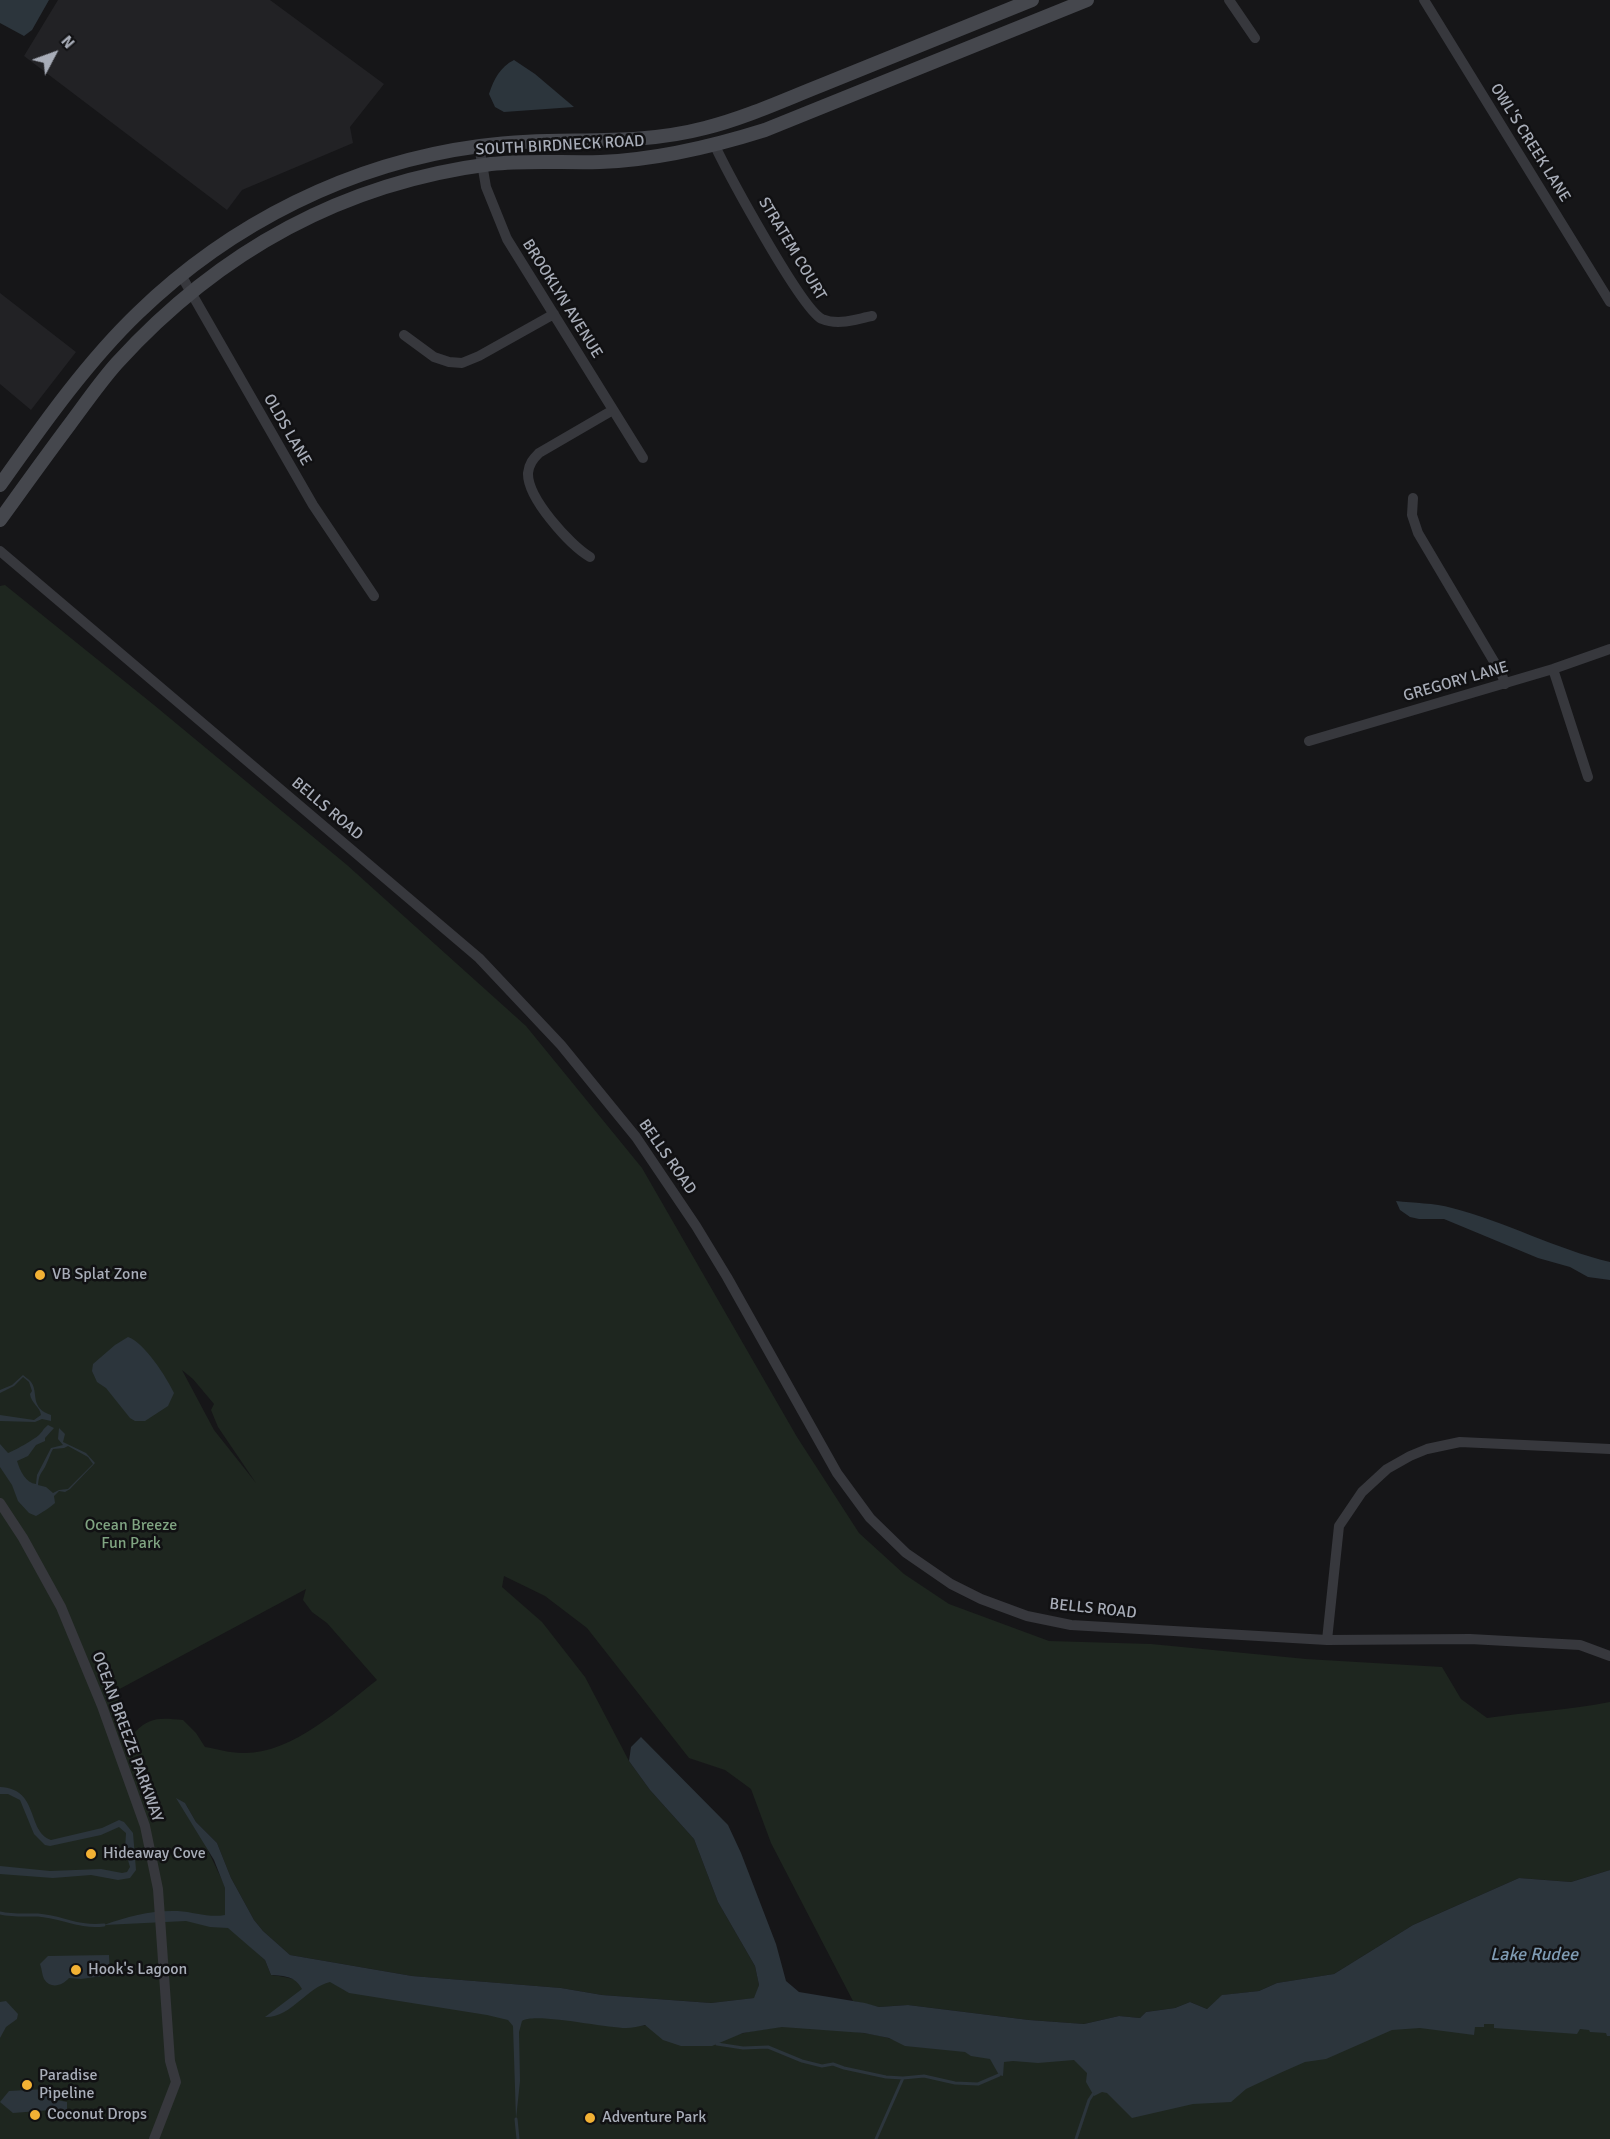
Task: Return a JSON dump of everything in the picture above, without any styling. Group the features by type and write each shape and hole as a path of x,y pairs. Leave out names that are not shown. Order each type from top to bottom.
{"main road":[{"name":"SOUTH BIRDNECK ROAD","path":"0,485 30,443 103,351 137,314 201,259 243,231 297,201 327,187 391,165 478,146 545,141 618,141 656,138 706,128 796,95 1032,0"},
{"name":"SOUTH BIRDNECK ROAD","path":"0,520 115,365 169,310 253,247 330,206 398,183 483,165 650,159 715,146 765,130 1087,0"}],"street":[{"path":"1229,0 1255,39"},
{"name":"OWL'S CREEK LANE","path":"1424,0 1610,302"},
{"name":"BROOKLYN AVENUE","path":"478,146 486,187 507,238 643,458"},
{"name":"STRATEM COURT","path":"715,146 795,286 813,313 834,322 846,322 872,316"},
{"name":"OLDS LANE","path":"181,275 313,505 374,596"},
{"path":"404,335 434,357 448,362 462,363 479,356 554,314"},
{"path":"590,557 576,547 556,525 534,494 528,473 531,462 539,453 613,410"},
{"path":"1413,498 1412,515 1418,533 1502,675 1505,684"},
{"name":"BELLS ROAD","path":"0,551 479,958 561,1045 636,1137 696,1226 852,1496 885,1534 942,1578 981,1599 1017,1613 1071,1624 1327,1640 1470,1639 1580,1645 1610,1656"},
{"name":"GREGORY LANE","path":"1309,741 1505,684 1610,649"},
{"path":"1553,669 1588,777"},
{"path":"1327,1640 1339,1526 1362,1492 1387,1469 1427,1449 1460,1442 1610,1449"},
{"name":"OCEAN BREEZE PARKWAY","path":"0,1503 51,1588 80,1649 145,1826 158,1889 170,2061 176,2082 154,2139"}],"shaded area":[{"path":"58,0 270,0 384,84 350,127 353,143 242,190 227,210 24,56"},
{"path":"0,293 76,352 31,410 0,384"}],"green space":[{"name":"Ocean Breeze Fun Park","path":"5,585 347,865 526,1026 642,1168 797,1437 859,1533 904,1574 949,1604 1049,1641 1151,1644 1306,1659 1442,1667 1461,1699 1487,1718 1610,1702 1610,1870 1571,1882 1519,1878 1413,1925 1334,1974 1277,1983 1259,1991 1223,1995 1207,2009 1190,2002 1175,2008 1146,2012 1140,2018 1119,2016 1084,2024 1029,2020 908,2005 879,2007 853,2001 771,1843 751,1789 725,1770 689,1758 587,1628 545,1596 504,1576 502,1587 542,1622 585,1677 629,1761 650,1790 694,1839 718,1902 755,1966 759,1985 755,1998 711,2003 602,1995 561,1988 412,1976 290,1955 254,1920 231,1878 217,1843 196,1822 185,1803 226,1888 226,1899 254,1950 265,1960 271,1975 308,1982 331,1981 344,1990 734,2036 756,2030 789,2027 856,2032 894,2040 1163,2039 1610,1897 1610,2139 0,2139 0,586","holes":["182,1370 193,1379 214,1404 211,1410 218,1427 256,1483 214,1430","306,1589 303,1600 312,1612 327,1623 377,1680 314,1728 296,1738 260,1752 237,1753 205,1747 196,1733 183,1720 157,1719 146,1723 135,1732 114,1692"]}],"water":[{"path":"0,0 49,0 32,30 24,36 0,23"},
{"path":"514,60 535,74 574,107 504,112 495,107 489,94 495,78"},
{"path":"1396,1201 1452,1208 1610,1262 1610,1280 1588,1277 1570,1267 1538,1258 1444,1219 1410,1217 1400,1210"},
{"path":"128,1337 148,1353 174,1393 168,1406 145,1421 135,1421 130,1418 106,1388 97,1382 92,1371 93,1364"},
{"path":"23,1375 31,1382 37,1404 44,1412 51,1415 51,1421 42,1419 35,1422 0,1421 0,1415 34,1420 41,1415 31,1397 29,1382 23,1377 14,1386 0,1393 0,1390 12,1385"},
{"path":"48,1425 54,1428 45,1441 36,1445 28,1456 17,1461 26,1479 36,1484 37,1475 51,1448 63,1445 58,1439 59,1428 65,1434 63,1442 86,1453 95,1463 70,1489 65,1492 59,1491 54,1496 55,1503 36,1516 29,1513 18,1501 12,1485 0,1467 0,1444 8,1453 37,1437","holes":["68,1446 88,1457 93,1464 68,1489 53,1493 46,1487 38,1485 40,1475 53,1449"]},
{"name":"Lake Rudee","path":"641,1737 728,1825 776,1944 786,1981 799,1992 879,2007 908,2005 1029,2020 1084,2024 1119,2016 1140,2018 1146,2012 1175,2008 1190,2002 1207,2009 1222,1995 1259,1991 1277,1983 1334,1974 1413,1925 1519,1878 1571,1882 1610,1870 1610,2036 1606,2033 1580,2029 1577,2034 1494,2028 1494,2024 1475,2027 1474,2035 1420,2028 1392,2030 1326,2059 1305,2062 1280,2073 1246,2089 1231,2102 1193,2104 1132,2118 1107,2093 1102,2092 1094,2096 1086,2082 1087,2073 1074,2060 1038,2063 1004,2062 1003,2076 999,2075 990,2059 971,2056 965,2052 905,2046 889,2038 864,2033 782,2027 743,2033 712,2046 681,2046 663,2040 645,2025 626,2028 540,2018 522,2021 519,2032 520,2081 516,2119 513,2026 508,2020 349,1993 330,1982 314,1990 283,2013 265,2017 302,1989 293,1979 271,1975 265,1960 228,1928 210,1927 186,1921 104,1925 131,1916 159,1912 178,1911 225,1915 225,1888 214,1860 176,1798 185,1803 196,1822 217,1843 231,1878 254,1920 290,1955 412,1976 561,1988 602,1995 711,2003 754,1998 759,1985 755,1966 718,1902 694,1839 650,1790 629,1761 631,1747"},
{"path":"0,1787 13,1789 21,1795 27,1802 38,1828 51,1840 102,1828 119,1820 124,1822 133,1833 136,1870 130,1878 118,1880 91,1875 53,1878 0,1874 0,1866 50,1871 101,1869 122,1873 127,1872 130,1867 125,1850 126,1833 119,1827 101,1835 50,1846 45,1845 34,1834 20,1800 8,1794 0,1794"},
{"name":"Hook's Lagoon","path":"109,1955 110,1975 81,1979 69,1978 57,1985 50,1984 44,1979 40,1964 48,1956"},
{"path":"6,2001 18,2014 17,2019 6,2027 0,2038 0,2002"},
{"path":"46,2089 47,2098 67,2102 67,2111 13,2113 0,2102 9,2091"}],"waterway":[{"path":"0,1913 38,1915 78,1924 104,1925"},
{"path":"717,2044 743,2048 768,2047 802,2061 822,2066 833,2064 886,2077 903,2078"},
{"path":"876,2139 903,2078 924,2076 955,2083 978,2084 999,2075"},
{"path":"1076,2139 1093,2094"},
{"path":"516,2119 518,2139"}],"place":[{"name":"VB Splat Zone","path":"40,1275"},
{"name":"Hideaway Cove","path":"91,1854"},
{"name":"Hook's Lagoon","path":"76,1970"},
{"name":"Paradise Pipeline","path":"27,2085"},
{"name":"Coconut Drops","path":"35,2115"},
{"name":"Adventure Park","path":"590,2118"}]}
